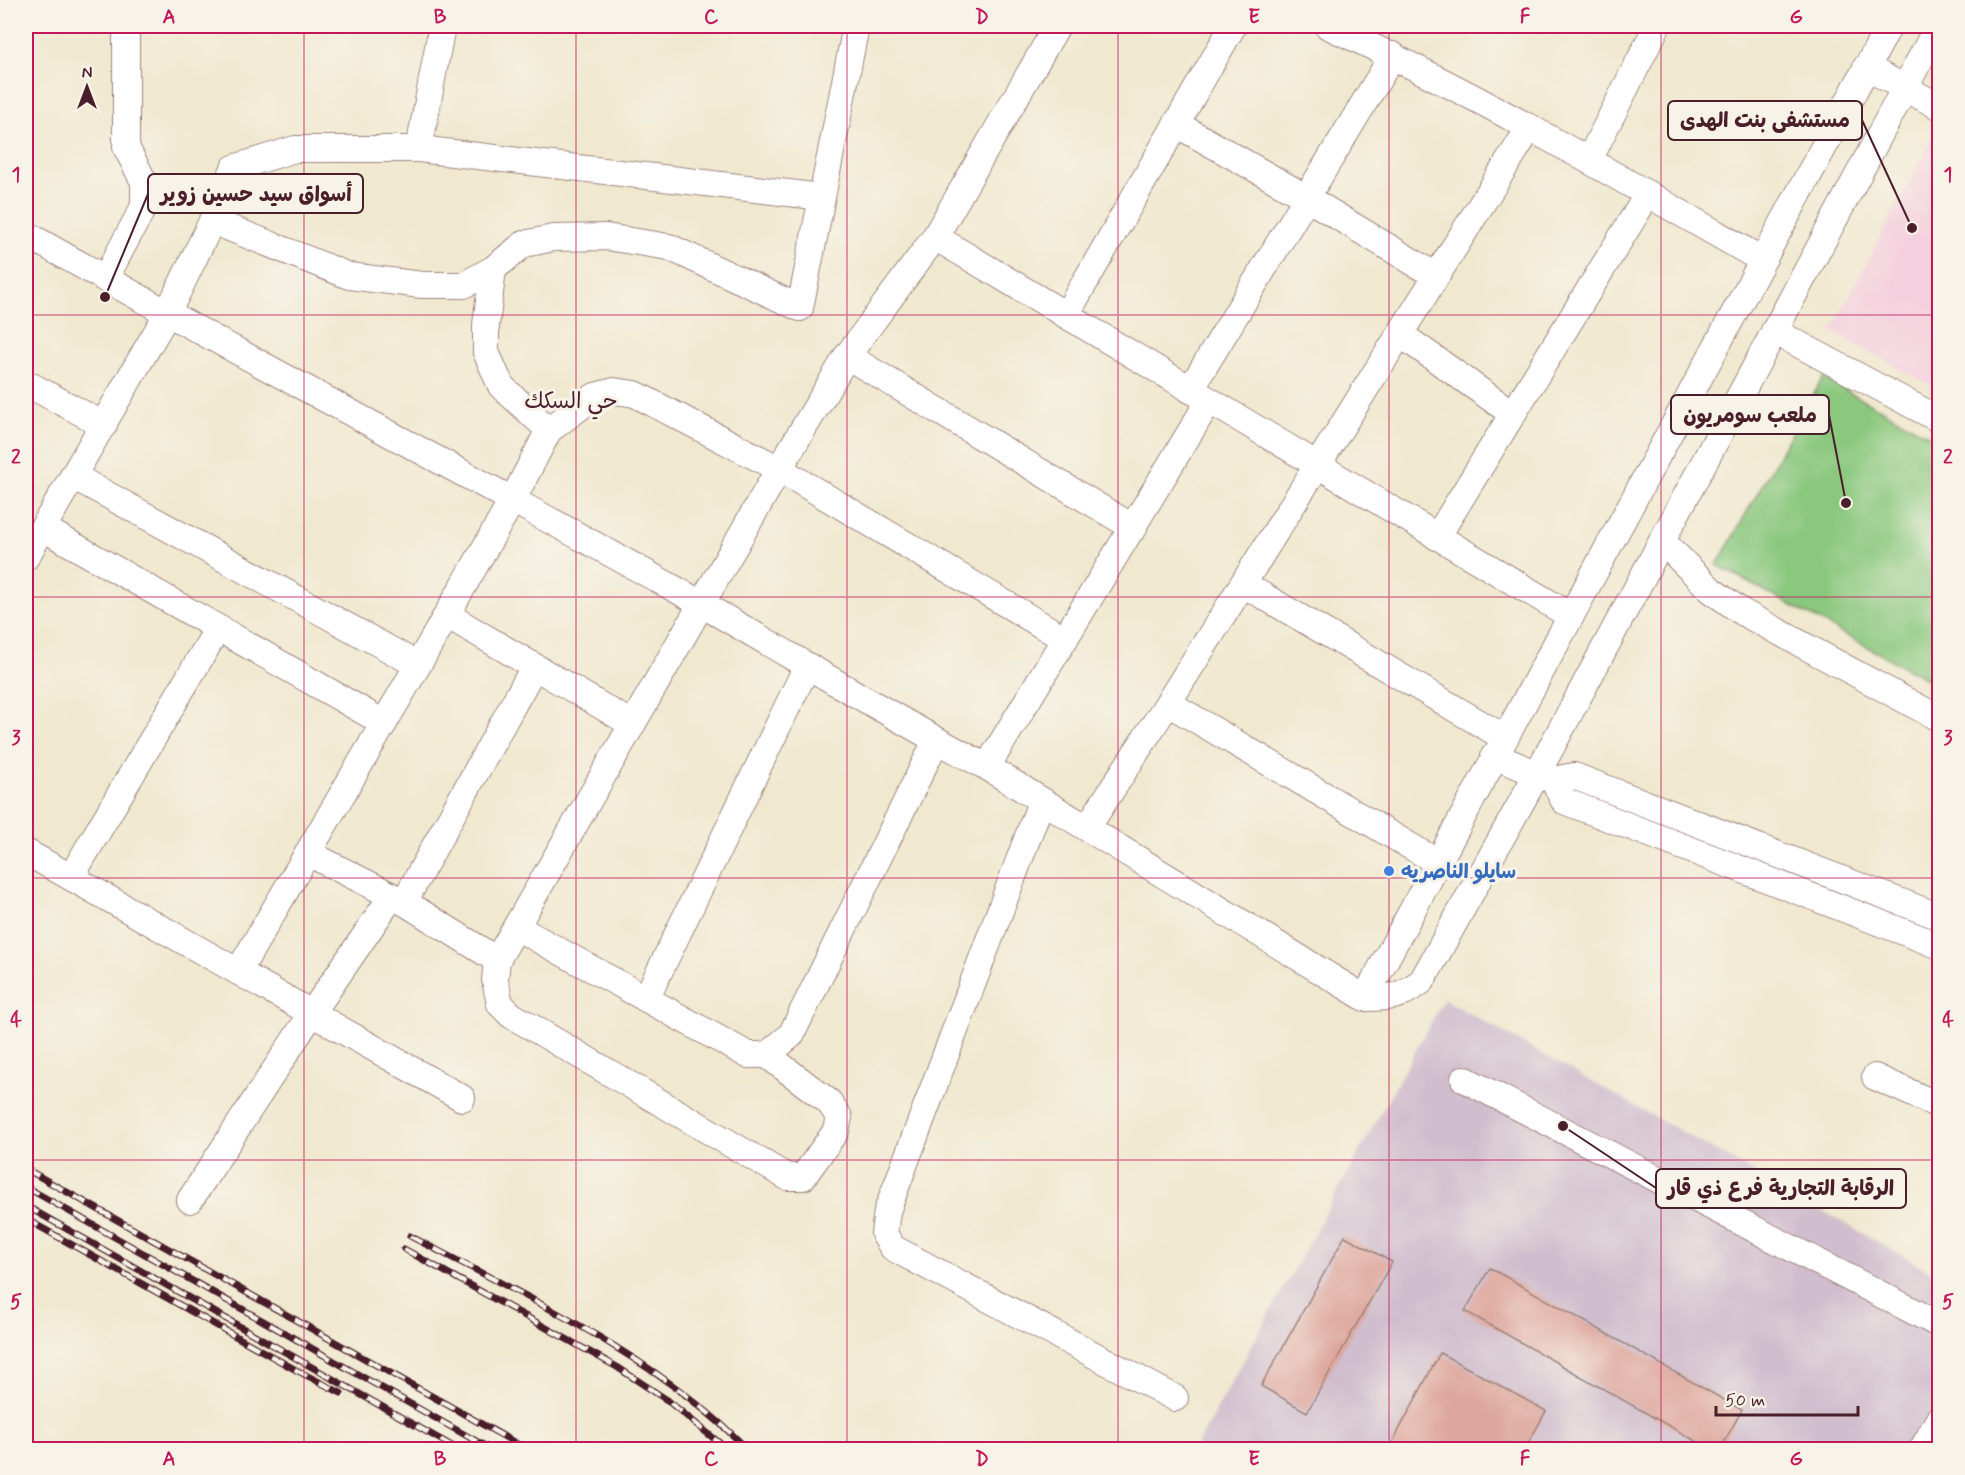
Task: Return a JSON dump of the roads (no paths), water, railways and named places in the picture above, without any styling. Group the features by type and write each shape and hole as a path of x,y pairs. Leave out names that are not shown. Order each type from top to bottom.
{"street":[{"path":"105,279 144,206 144,182 126,147 126,26"},
{"path":"419,149 442,26"},
{"path":"212,221 349,276 422,285 464,285 493,269 524,244 553,238 606,237 669,247 800,308 856,26"},
{"path":"516,927 748,1055 767,1055 829,1102 839,1117 836,1131 803,1177 787,1177 511,1014 500,1004 495,980 497,960 779,469 847,356 936,237 1057,26"},
{"path":"1066,315 1233,26"},
{"path":"1328,26 1393,55 1530,127 1762,260"},
{"path":"1589,160 1657,26"},
{"path":"1365,998 1889,26"},
{"path":"26,234 167,314 701,604 936,741 987,767 1365,998 1384,998 1405,993 1422,981 1545,777 1662,541 1938,26"},
{"path":"987,767 1134,528 1200,395 1308,198 1393,55"},
{"path":"1866,67 1940,107"},
{"path":"1176,124 1308,198 1436,276"},
{"path":"1087,828 1530,127"},
{"path":"26,557 167,314 212,221 234,168 296,149 419,149 822,197"},
{"path":"1437,537 1648,194"},
{"path":"936,237 1571,616"},
{"path":"493,269 486,325 486,352 501,386 549,430"},
{"path":"1774,331 1940,420"},
{"path":"1400,334 1513,414"},
{"path":"847,356 1134,528"},
{"path":"26,383 104,425"},
{"path":"238,972 447,615 512,501 549,430 595,396 614,391 635,394 779,469 1065,639"},
{"path":"73,476 418,665"},
{"path":"43,528 384,723"},
{"path":"1662,541 1711,590 1742,612 1940,719"},
{"path":"1243,584 1545,777 1564,801 1940,946"},
{"path":"447,615 632,724"},
{"path":"71,877 218,628"},
{"path":"646,999 807,666"},
{"path":"190,1200 312,1013 398,899 534,667"},
{"path":"1168,703 1437,862"},
{"path":"767,1055 791,1035 936,741"},
{"path":"1545,777 1574,776 1940,917"},
{"path":"1041,802 887,1211 884,1234 893,1248 1175,1398"},
{"path":"26,852 462,1098"},
{"path":"308,853 398,899 497,960"},
{"path":"1875,1077 1940,1106"},
{"path":"1464,1079 1940,1325"},
{"path":"1922,1449 1940,1417"}],"railway":[{"path":"26,1169 528,1450"},
{"path":"26,1187 492,1450"},
{"path":"26,1206 459,1450"},
{"path":"26,1219 341,1393"},
{"path":"410,1236 543,1305 631,1357 673,1385 712,1416 748,1450"},
{"path":"404,1249 617,1367 667,1400 728,1450"}],"place":[{"name":"مستشفى بنت الهدى","path":"1912,228"},
{"name":"أسواق سيد حسين زوير","path":"105,297"},
{"name":"ملعب سومريون","path":"1846,503"},
{"name":"سايلو الناصريه","path":"1389,871"},
{"name":"الرقابة التجارية فرع ذي قار","path":"1563,1126"}],"district":[{"name":"حي السكك","path":"571,400"}]}
